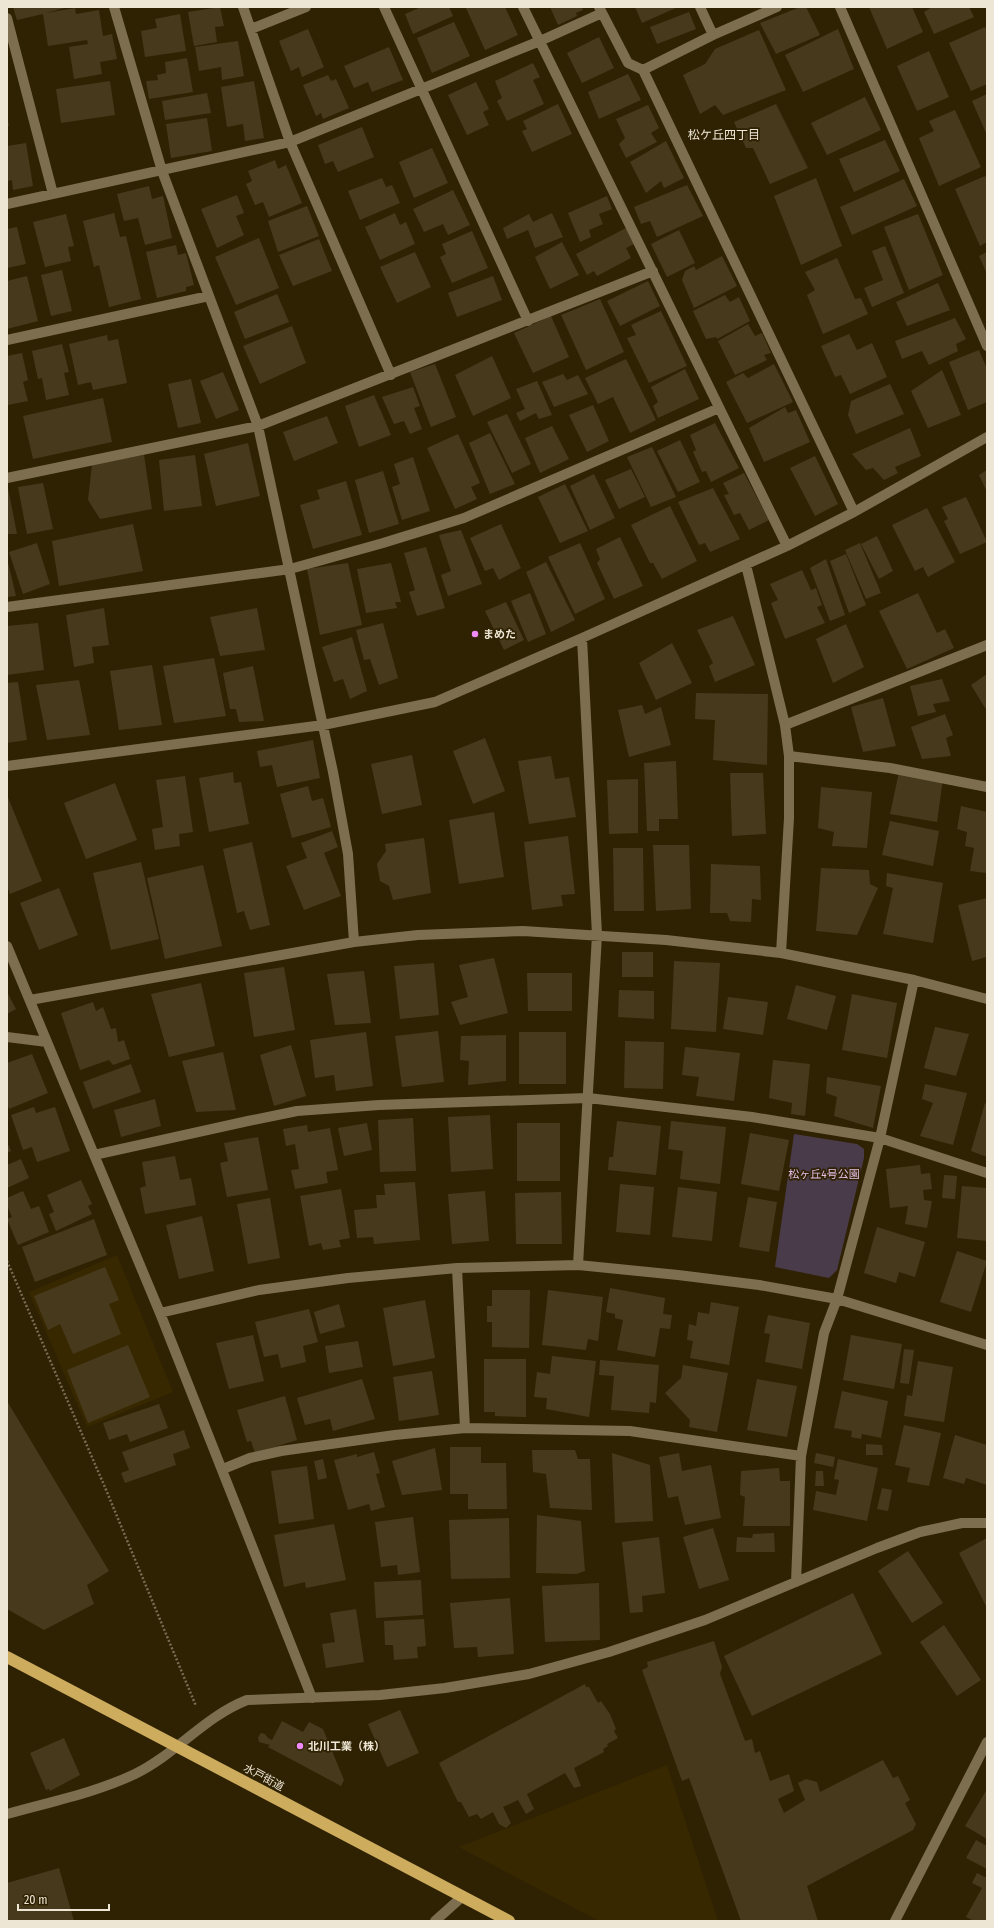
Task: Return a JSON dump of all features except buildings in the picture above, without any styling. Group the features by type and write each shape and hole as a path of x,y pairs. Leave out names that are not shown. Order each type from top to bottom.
{"highway":[{"name":"水戸街道","path":"7,1657 509,1921"}],"street":[{"path":"114,7 162,171 258,426 333,772 348,854 354,942"},
{"path":"243,7 290,142 391,375"},
{"path":"251,29 306,7"},
{"path":"384,7 528,320"},
{"path":"523,7 787,546"},
{"path":"700,7 713,35"},
{"path":"643,70 713,35 777,7"},
{"path":"840,7 987,346"},
{"path":"7,204 290,142 422,90 540,41 601,10 628,63 643,70 854,512"},
{"path":"7,18 53,194"},
{"path":"7,478 258,426 653,271"},
{"path":"7,340 209,296"},
{"path":"7,607 290,569 464,518 719,408"},
{"path":"7,766 323,725 435,702 787,546 854,512 987,437"},
{"path":"746,565 786,724 789,756 789,818 781,953"},
{"path":"578,1265 597,935 582,638"},
{"path":"786,724 987,645"},
{"path":"789,756 890,768 987,787"},
{"path":"30,1000 354,942 418,935 523,931 666,940 781,953 914,980 987,999"},
{"path":"7,946 160,1313 223,1469 312,1698"},
{"path":"796,1582 802,1456 824,1333 837,1300 880,1138 914,980"},
{"path":"7,1037 47,1042"},
{"path":"94,1155 248,1120 297,1112 379,1105 588,1098 752,1117 880,1138 987,1173"},
{"path":"160,1313 259,1290 348,1278 456,1268 578,1265 759,1285 837,1300 987,1345"},
{"path":"456,1268 465,1428"},
{"path":"223,1469 250,1458 281,1451 358,1440 465,1428 630,1431 802,1456"},
{"path":"7,1814 95,1789 136,1774 177,1746 214,1717 247,1700 380,1695 445,1688 529,1674 609,1652 705,1620 877,1548 920,1532 962,1524 987,1523"},
{"path":"894,1921 986,1746"},
{"path":"435,1921 463,1896"}],"path":[{"path":"7,1261 104,1485 196,1708"}],"shaded area":[{"path":"117,1255 173,1392 87,1427 29,1292"},
{"path":"667,1765 718,1921 599,1921 459,1847"}],"green space":[{"name":"松ヶ丘4号公園","path":"794,1134 857,1144 864,1149 864,1158 837,1270 829,1278 775,1267"}],"place":[{"name":"まめた","path":"475,634"},
{"name":"北川工業（株）","path":"300,1746"}],"district":[{"name":"松ケ丘四丁目","path":"724,135"}]}
